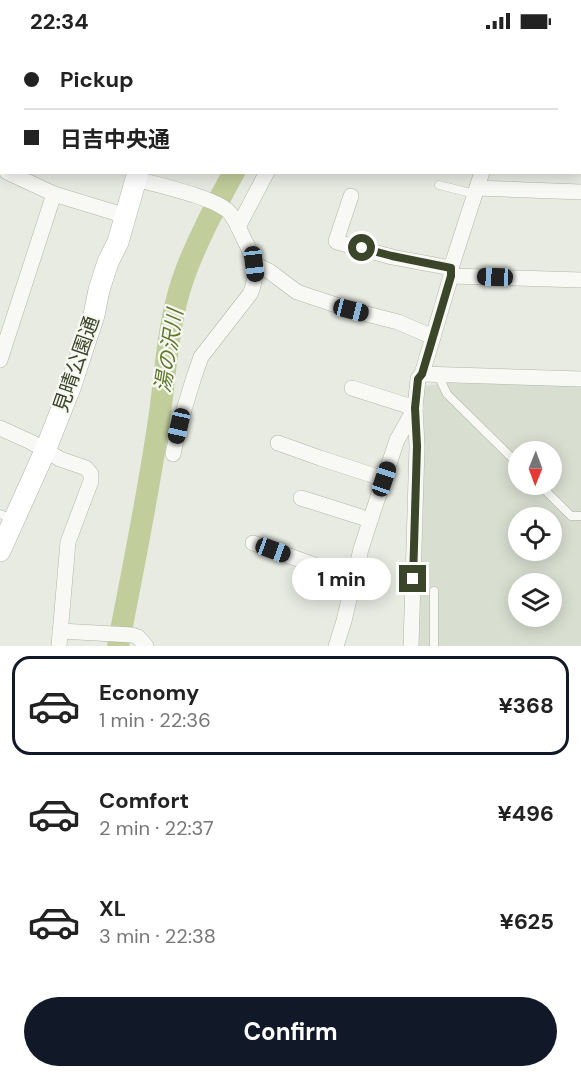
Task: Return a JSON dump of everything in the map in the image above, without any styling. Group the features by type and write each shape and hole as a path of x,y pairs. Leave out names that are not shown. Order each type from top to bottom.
{"street":[{"path":"12,174 54,194 126,216"},
{"path":"238,227 266,174"},
{"path":"411,646 417,446 415,408 418,379 422,374 481,174"},
{"path":"137,176 211,201 226,209 233,217 254,264 254,287 201,357 182,416 173,454"},
{"name":"見晴公園通","path":"0,551 7,517 45,451 70,388 94,315 99,290 108,262 118,242 137,176"},
{"path":"476,191 581,192"},
{"path":"0,360 54,194"},
{"path":"351,196 337,242 451,272 581,280"},
{"path":"254,264 269,271 297,292 351,310 398,322 433,337"},
{"path":"422,374 581,379"},
{"path":"352,388 415,408"},
{"path":"336,646 370,521 397,440 415,408"},
{"path":"0,428 60,459 86,468 91,474 68,542 59,639 110,633 138,637 146,646"},
{"path":"278,443 384,479"},
{"path":"301,498 370,521"},
{"path":"253,543 354,579"}],"lane":[{"path":"439,185 476,191"},
{"path":"438,375 447,394 508,454"},
{"path":"550,495 571,516 581,516"},
{"path":"434,591 434,646"}],"shaded area":[{"path":"449,383 581,386 581,646 418,646 424,447 423,386"}],"waterway":[{"name":"湯の沢川","path":"118,646 151,471 174,312 188,265 233,174"}],"route":[{"path":"362,248 451,268 451,276 422,374 418,379 415,408 417,446 413,579"}]}
